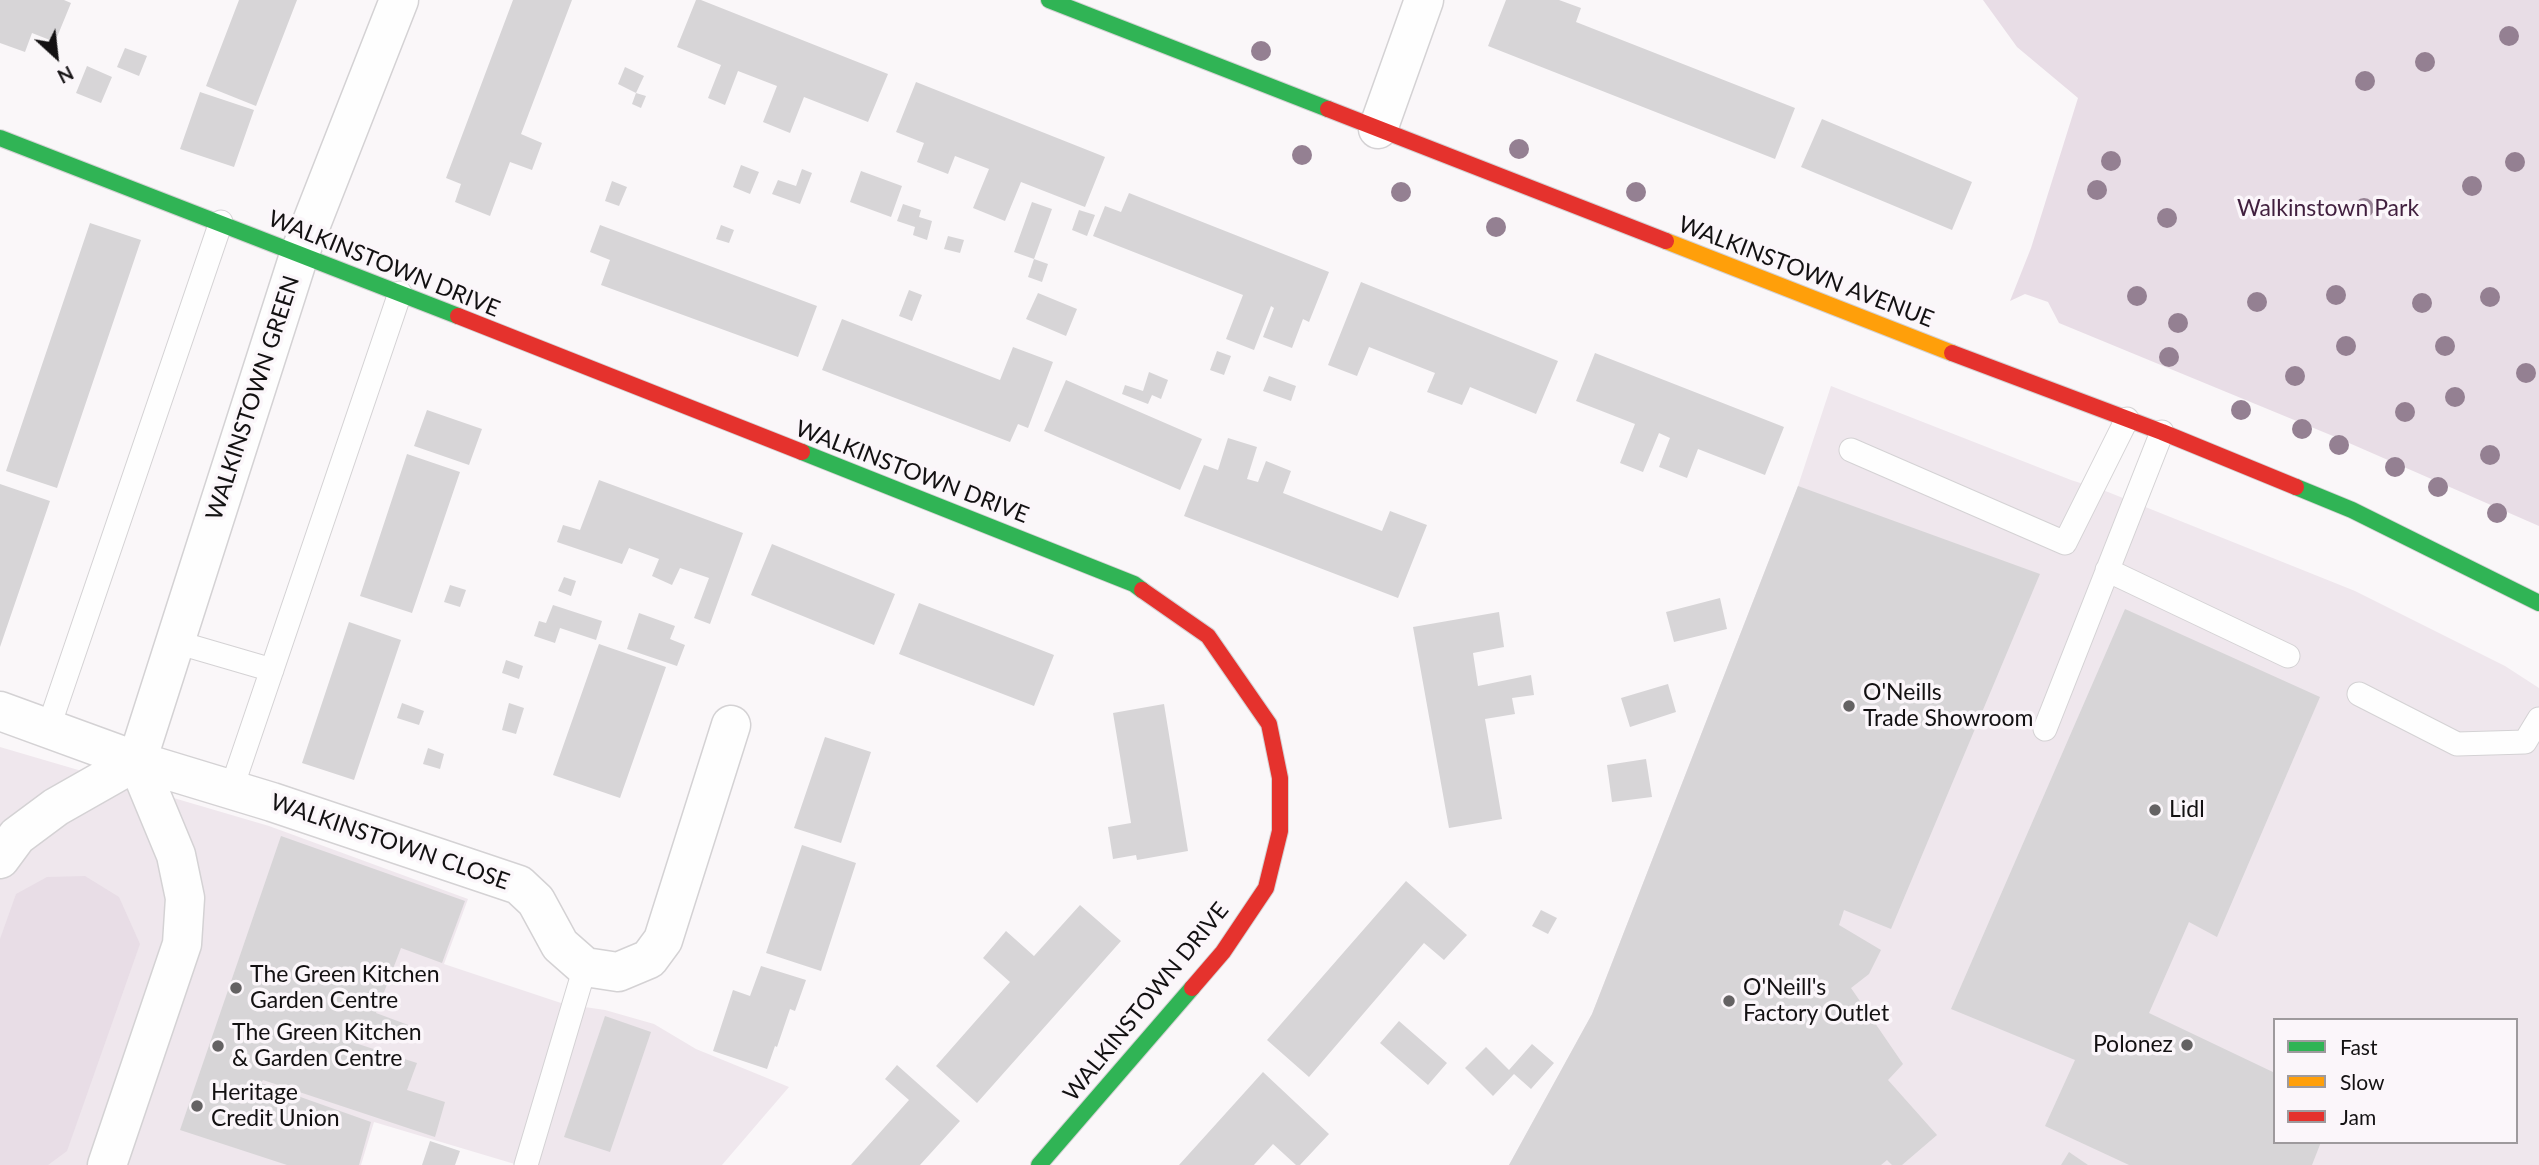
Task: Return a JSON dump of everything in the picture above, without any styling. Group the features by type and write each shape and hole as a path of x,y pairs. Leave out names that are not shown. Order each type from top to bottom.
{"street":[{"name":"WALKINSTOWN GREEN","path":"137,761 299,255 399,0"},
{"name":"WALKINSTOWN AVENUE","path":"1049,0 2162,432 2352,510 2539,603"},
{"path":"1378,129 1424,0"},
{"name":"WALKINSTOWN DRIVE","path":"0,138 221,222 1134,584 1208,636 1269,724 1280,778 1280,831 1266,888 1223,952 1039,1165"},
{"name":"WALKINSTOWN CLOSE","path":"0,711 137,761 272,802 519,886 536,901 560,945 585,967"},
{"path":"585,967 618,972 649,959 663,940 731,725"},
{"path":"0,859 17,836 56,807 137,761 176,855 185,898 182,944 110,1164"}],"lane":[{"path":"48,729 221,222"},
{"path":"231,790 400,293"},
{"path":"1850,450 2065,542 2127,419"},
{"path":"2045,729 2162,432"},
{"path":"2107,570 2288,656"},
{"path":"176,642 272,670"},
{"path":"2359,694 2457,744 2525,742 2539,719"},
{"path":"526,1165 585,967"}],"shaded area":[{"path":"1831,386 2108,492 2355,591 2505,666 2539,688 2539,1165 1509,1165 1592,1014 1798,486"},
{"path":"0,747 269,826 468,899 444,964 564,1004 605,1010 654,1024 696,1049 789,1087 722,1165 518,1165 374,1122 361,1165 0,1165"}],"green space":[{"name":"Walkinstown Park","path":"1983,0 2539,0 2539,526 2333,436 2059,323 2048,302 2025,294 2010,301 2031,248 2078,98 2017,47"},
{"path":"85,876 119,897 140,944 67,1151 48,1165 0,1165 0,939 16,894 47,877"}],"building":[{"path":"0,0 64,0 71,3 55,42 32,33 25,52 0,43"},
{"path":"239,0 297,0 256,106 206,86"},
{"path":"513,0 572,0 521,134 542,143 532,170 510,162 490,216 455,202 461,184 446,178"},
{"path":"696,0 888,74 868,122 804,97 790,133 763,122 777,86 738,71 725,105 708,98 721,65 677,47"},
{"path":"1506,0 1559,0 1581,8 1576,22 1795,108 1775,159 1488,46"},
{"path":"125,48 147,56 139,76 117,67"},
{"path":"87,66 112,77 101,103 76,93"},
{"path":"625,67 644,76 636,93 618,84"},
{"path":"916,82 1105,157 1085,207 1021,182 1005,221 973,208 989,169 955,156 948,174 917,162 924,143 896,132"},
{"path":"200,92 254,110 234,167 180,149"},
{"path":"636,93 646,96 641,108 632,104"},
{"path":"1822,119 1972,182 1952,230 1801,167"},
{"path":"741,165 759,172 750,194 733,187"},
{"path":"802,169 812,173 800,204 772,194 778,180 796,186"},
{"path":"861,171 902,186 891,217 850,202"},
{"path":"612,181 627,187 619,206 605,201"},
{"path":"1129,193 1329,272 1309,322 1303,319 1292,348 1263,337 1274,308 1271,306 1254,350 1226,339 1243,295 1093,236 1105,206 1121,212"},
{"path":"1032,202 1052,209 1034,259 1014,252"},
{"path":"903,204 921,210 919,217 932,221 927,240 913,235 915,227 897,221"},
{"path":"1079,210 1095,215 1087,236 1072,230"},
{"path":"90,223 141,240 57,488 6,471"},
{"path":"600,225 817,306 798,357 601,285 610,260 590,252"},
{"path":"721,225 734,230 729,243 716,239"},
{"path":"948,236 964,240 960,253 944,249"},
{"path":"1034,259 1048,264 1042,282 1028,277"},
{"path":"1361,282 1558,361 1536,414 1470,387 1462,405 1427,392 1435,373 1369,347 1357,376 1328,365"},
{"path":"909,290 922,295 912,321 899,316"},
{"path":"1038,293 1077,309 1066,336 1026,319"},
{"path":"842,319 1000,380 1013,347 1053,362 1028,428 1018,424 1010,442 822,370"},
{"path":"1217,351 1231,356 1224,375 1210,370"},
{"path":"1595,353 1784,427 1765,475 1698,449 1687,478 1659,467 1670,438 1659,433 1643,472 1620,463 1635,424 1576,401"},
{"path":"1149,372 1168,380 1161,399 1152,395 1148,404 1122,394 1125,385 1143,391"},
{"path":"1269,376 1296,386 1291,401 1263,391"},
{"path":"1066,380 1202,439 1180,490 1044,431"},
{"path":"427,410 482,429 469,465 414,446"},
{"path":"1228,438 1257,447 1247,479 1258,482 1266,461 1291,471 1283,493 1382,531 1390,511 1427,525 1398,598 1184,516 1204,465 1218,470"},
{"path":"407,454 460,472 412,613 360,596"},
{"path":"599,480 743,533 710,624 694,618 709,578 680,568 672,585 652,576 659,559 629,548 622,564 557,542 563,525 580,530"},
{"path":"0,484 50,501 0,647"},
{"path":"1798,486 2040,574 1891,929 1844,910 1839,925 1881,950 1869,974 1851,988 1903,1064 1888,1080 1937,1135 1902,1165 1892,1165 1887,1160 1881,1165 1509,1165 1592,1014"},
{"path":"772,544 895,594 874,645 751,595"},
{"path":"564,577 576,581 571,596 558,591"},
{"path":"450,585 466,590 460,607 444,602"},
{"path":"1720,598 1727,629 1674,642 1666,612"},
{"path":"919,603 1054,655 1034,706 899,654"},
{"path":"553,605 602,621 596,640 560,628 555,643 534,636 539,621 546,623"},
{"name":"Lidl","path":"2125,609 2320,697 2217,937 2189,922 2149,1013 2273,1072 2273,1144 2320,1144 2312,1165 2129,1165 2045,1126 2075,1060 1951,1009"},
{"path":"1499,612 1504,647 1473,653 1478,686 1531,675 1534,695 1512,698 1515,714 1485,719 1502,819 1449,828 1413,627"},
{"path":"639,613 675,626 670,639 685,645 677,666 627,649"},
{"path":"349,622 401,640 354,780 302,763"},
{"path":"599,644 666,667 620,798 553,775"},
{"path":"506,660 523,666 519,679 502,673"},
{"path":"1668,684 1676,712 1630,727 1621,698"},
{"path":"402,703 424,711 419,725 397,718"},
{"path":"509,703 524,708 516,734 502,730"},
{"path":"1164,704 1188,851 1137,860 1136,855 1113,859 1108,827 1131,823 1113,713"},
{"path":"825,737 871,752 841,843 794,828"},
{"path":"428,748 444,754 440,769 423,764"},
{"path":"1646,759 1652,797 1612,802 1607,765"},
{"path":"281,836 465,901 442,963 401,948 376,1013 419,1029 416,1040 362,1024 355,1043 417,1063 407,1090 445,1102 435,1137 263,1080 261,1083 371,1122 359,1165 287,1165 180,1130"},
{"path":"802,845 856,863 821,971 766,953"},
{"path":"1406,881 1467,935 1444,960 1424,943 1309,1077 1267,1040"},
{"path":"1080,905 1121,941 977,1103 936,1066 1010,982 983,958 1006,931 1034,956"},
{"path":"1541,910 1557,918 1548,934 1532,926"},
{"path":"761,966 806,980 795,1011 790,1009 767,1069 713,1051 733,990 750,996"},
{"path":"605,1016 651,1032 610,1152 564,1137"},
{"path":"1399,1021 1447,1063 1428,1085 1380,1043"},
{"path":"1532,1044 1554,1063 1531,1089 1514,1074 1493,1096 1465,1068 1486,1047 1509,1070"},
{"path":"897,1065 960,1121 920,1165 851,1165 909,1100 885,1079"},
{"path":"1263,1072 1329,1134 1300,1165 1296,1165 1273,1144 1254,1165 1179,1165"},
{"path":"430,1141 460,1151 455,1165 422,1165"},
{"path":"2069,1152 2088,1165 2061,1165"}],"traffic: fast":[{"path":"1049,0 1328,109"},
{"path":"0,138 458,316"},
{"path":"802,452 1134,584 1142,590"},
{"path":"2296,487 2352,510 2539,603"},
{"path":"1039,1165 1192,988"}],"traffic: slow":[{"path":"1666,241 1952,353"}],"traffic: jam":[{"path":"1328,109 1666,241"},
{"path":"458,316 802,452"},
{"path":"1952,353 2162,432 2296,487"},
{"path":"1142,590 1208,636 1269,724 1280,778 1280,831 1266,888 1223,952 1192,988"}],"place":[{"name":"O'Neills Trade Showroom","path":"1849,706"},
{"name":"Lidl","path":"2155,810"},
{"name":"The Green Kitchen Garden Centre","path":"236,988"},
{"name":"O'Neill's Factory Outlet","path":"1729,1001"},
{"name":"Polonez","path":"2187,1045"},
{"name":"The Green Kitchen & Garden Centre","path":"218,1046"},
{"name":"Heritage Credit Union","path":"197,1106"}]}
